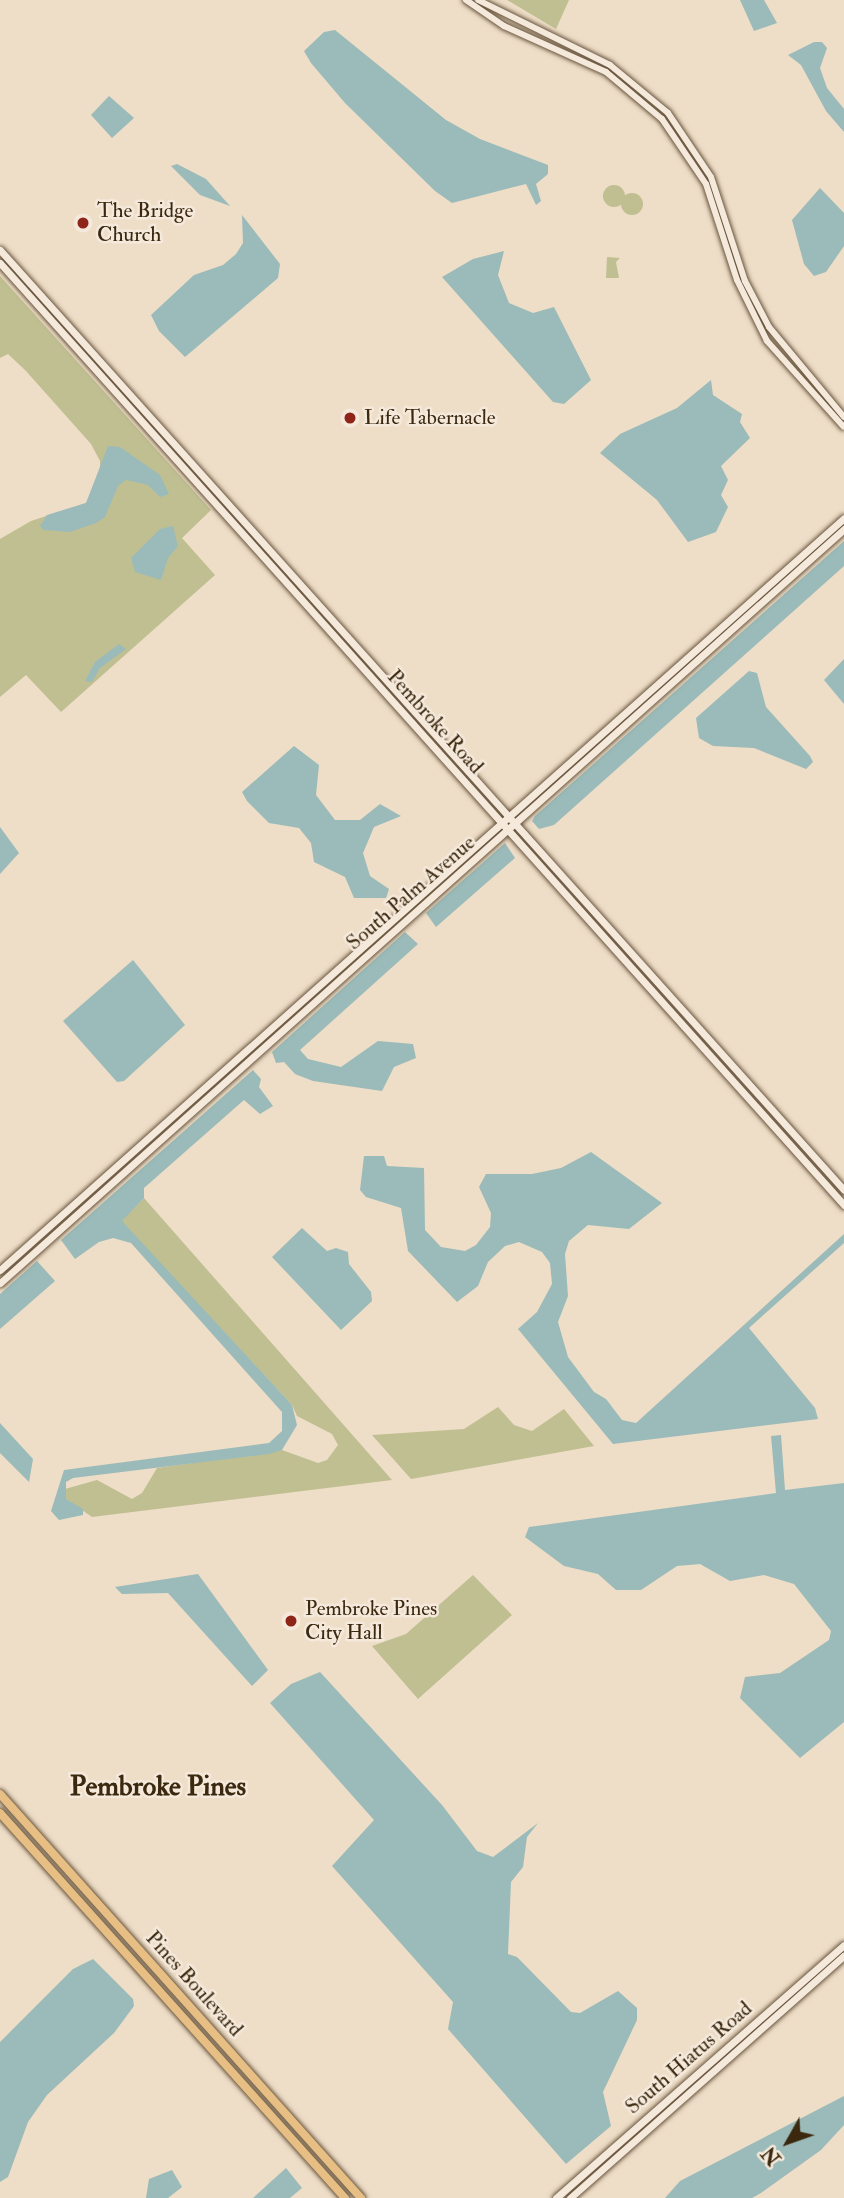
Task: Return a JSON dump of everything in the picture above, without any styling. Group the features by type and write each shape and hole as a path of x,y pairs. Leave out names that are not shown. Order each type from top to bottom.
{"highway":[{"name":"Pines Boulevard","path":"0,1794 362,2198"},
{"name":"Pines Boulevard","path":"0,1813 345,2198"},
{"path":"45,1863 69,1871"},
{"path":"58,1878 78,1880"}],"main road":[{"name":"Pembroke Road","path":"0,250 12,271 844,1205"},
{"name":"Pembroke Road","path":"0,263 12,271 508,814 844,1190"},
{"name":"South Palm Avenue","path":"0,1270 500,821 844,518"},
{"name":"South Palm Avenue","path":"0,1283 844,529"},
{"name":"South Hiatus Road","path":"556,2198 844,1945"},
{"name":"South Hiatus Road","path":"570,2198 844,1956"},
{"path":"562,2198 578,2180"}],"street":[{"path":"466,0 504,26 607,72 662,119 706,184 737,280 767,341 844,427"},
{"path":"478,0 610,65 668,113 711,177 745,281 769,327 844,417"}],"green space":[{"path":"507,0 569,0 556,29"},
{"path":"614,185 622,188 625,196 622,204 614,207 606,204 603,196 606,188"},
{"path":"632,193 642,200 643,204 636,214 632,215 622,208 621,204 628,194"},
{"path":"607,257 620,258 616,262 619,278 606,278"},
{"path":"0,276 211,510 182,538 215,575 61,712 26,675 0,697 0,539 31,521 86,503 100,476 100,461 91,444 26,371 8,354 0,358"},
{"path":"144,1198 392,1480 92,1517 66,1499 65,1489 97,1480 132,1499 142,1493 157,1468 282,1450 318,1463 327,1460 338,1445 332,1434 297,1416 292,1405 124,1225 121,1221"},
{"path":"498,1407 514,1425 532,1431 564,1409 594,1446 411,1479 372,1435 464,1429"},
{"path":"473,1575 512,1615 418,1699 372,1646 406,1634"}],"water":[{"path":"740,0 764,0 777,23 754,31"},
{"path":"335,30 446,120 480,139 548,165 548,174 536,184 541,201 536,205 526,184 452,203 435,191 345,103 311,63 304,51 324,32"},
{"path":"814,42 822,42 827,48 820,68 827,88 844,109 844,132 826,111 801,65 788,55"},
{"path":"109,96 134,118 112,138 91,115"},
{"path":"177,164 206,179 230,206 200,195 171,166"},
{"path":"820,188 844,213 844,246 826,272 814,276 804,264 792,220"},
{"path":"242,215 280,264 278,278 185,357 159,331 151,315 194,275 223,265 236,254 243,243"},
{"path":"504,251 498,275 509,303 533,313 554,307 591,380 564,404 553,402 442,277 473,259"},
{"path":"711,380 713,395 742,414 740,422 750,438 721,466 728,480 721,495 728,507 716,532 688,542 657,500 600,453 620,434 677,408"},
{"path":"108,446 120,447 160,475 169,494 160,497 148,485 126,480 118,486 105,517 96,523 70,532 44,530 40,526 47,515 86,503"},
{"path":"173,526 178,546 168,558 161,580 135,572 131,558 160,529"},
{"path":"844,541 844,566 554,825 539,829 532,821 535,816"},
{"path":"119,644 126,649 100,668 92,682 85,681 95,662"},
{"path":"844,659 844,704 824,680"},
{"path":"749,671 757,673 766,707 810,756 813,762 806,769 754,748 713,746 699,738 696,718"},
{"path":"294,746 319,765 316,795 335,820 360,820 380,804 401,816 374,827 363,853 370,876 389,889 386,898 354,898 345,877 314,862 311,843 299,828 269,823 247,801 242,792"},
{"path":"0,827 19,853 0,874"},
{"path":"505,843 515,858 436,927 426,913"},
{"path":"405,932 418,944 300,1050 308,1059 341,1067 378,1041 413,1044 416,1058 394,1067 382,1091 313,1081 295,1074 284,1062 276,1063 272,1052"},
{"path":"133,960 185,1025 124,1081 117,1082 63,1021"},
{"path":"253,1070 261,1079 259,1087 273,1106 260,1114 244,1100 144,1188 144,1198 122,1221 292,1405 297,1425 282,1450 269,1454 73,1478 66,1482 66,1499 83,1509 83,1515 59,1520 51,1511 64,1470 269,1443 282,1431 282,1412 131,1243 113,1238 99,1242 75,1259 61,1240"},
{"path":"591,1152 662,1203 629,1229 588,1225 569,1241 565,1254 568,1296 558,1322 568,1357 594,1392 606,1399 622,1420 636,1423 844,1234 844,1243 749,1328 815,1408 818,1419 613,1444 518,1329 537,1312 552,1284 550,1263 542,1252 519,1242 505,1246 488,1262 478,1286 457,1302 408,1251 401,1208 366,1197 360,1190 364,1156 384,1156 387,1166 424,1168 425,1230 441,1247 465,1251 476,1245 490,1227 491,1213 479,1187 486,1174 532,1174 561,1168"},
{"path":"302,1228 327,1251 336,1248 348,1252 349,1264 371,1292 372,1301 341,1330 272,1257"},
{"path":"37,1261 55,1281 0,1329 0,1294"},
{"path":"0,1423 33,1459 29,1482 0,1453"},
{"path":"781,1435 785,1490 844,1483 844,1722 800,1758 740,1698 745,1677 780,1673 829,1640 831,1631 794,1584 764,1575 730,1581 700,1564 677,1566 641,1590 616,1590 598,1574 564,1566 525,1537 529,1527 776,1493 771,1436"},
{"path":"198,1574 268,1670 252,1686 168,1593 122,1594 115,1587"},
{"path":"320,1672 442,1805 477,1851 493,1857 538,1823 527,1837 523,1867 511,1882 508,1954 517,1957 571,2012 580,2013 618,1991 637,2008 637,2020 603,2092 611,2126 566,2164 448,2029 453,2002 332,1866 374,1820 270,1703 291,1684"},
{"path":"93,1959 133,1999 134,2006 114,2033 47,2095 28,2122 8,2177 0,2182 0,2042 73,1969"},
{"path":"844,2096 844,2125 821,2150 761,2193 752,2198 665,2198 680,2181"},
{"path":"286,2168 302,2188 290,2198 253,2198"},
{"path":"172,2170 182,2187 168,2198 146,2198 149,2179"}],"place":[{"name":"The Bridge Church","path":"83,223"},
{"name":"Life Tabernacle","path":"350,418"},
{"name":"Pembroke Pines City Hall","path":"291,1621"}],"district":[{"name":"Pembroke Pines","path":"158,1787"}]}
